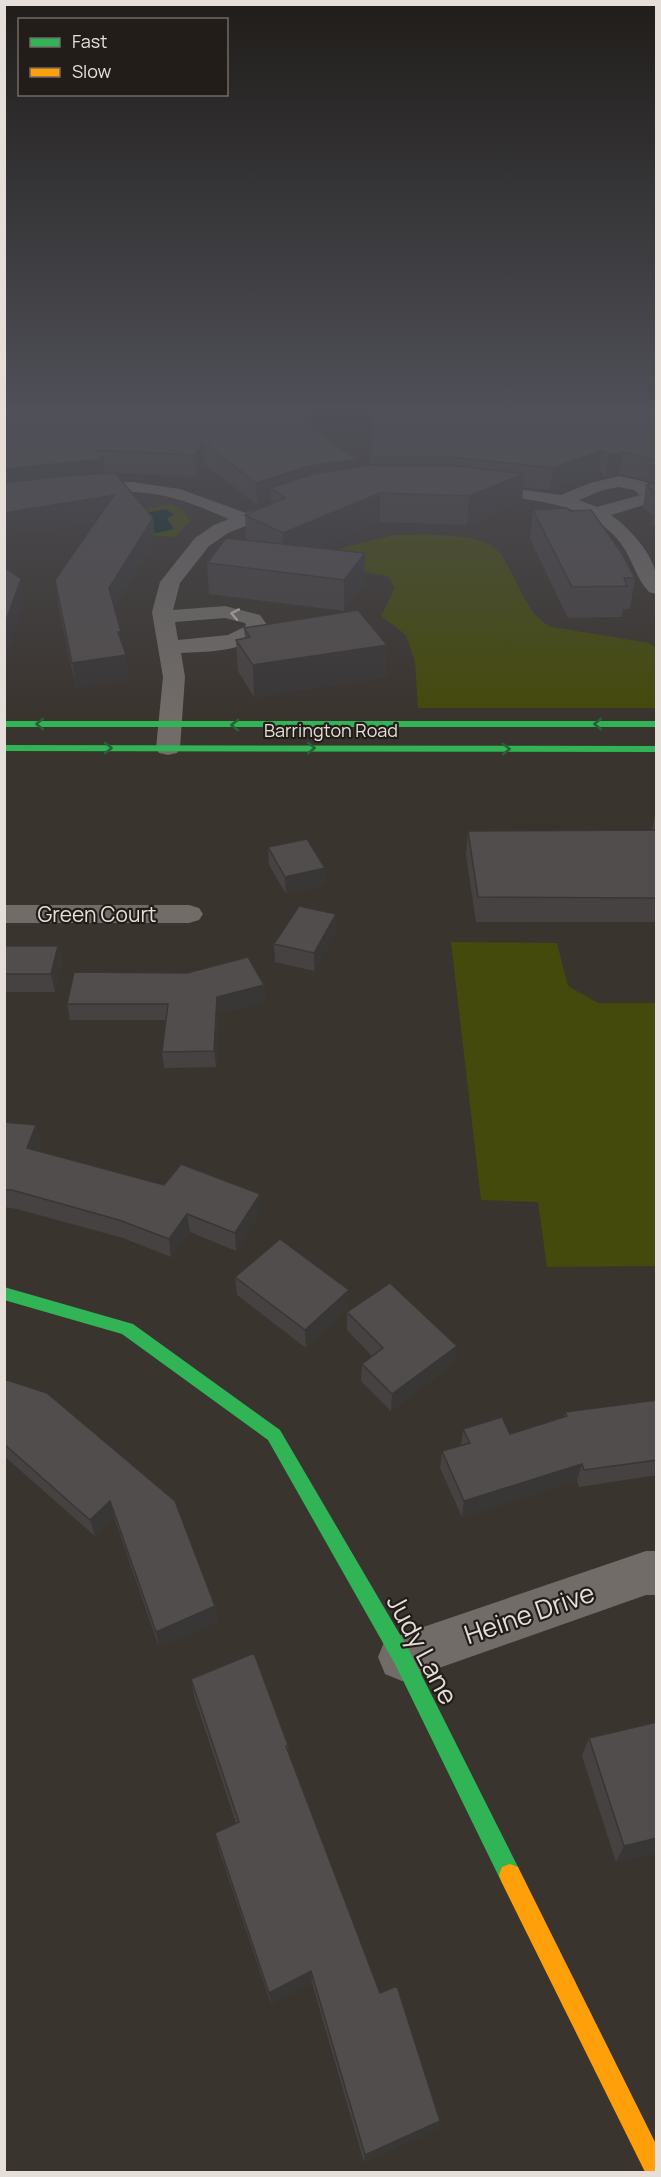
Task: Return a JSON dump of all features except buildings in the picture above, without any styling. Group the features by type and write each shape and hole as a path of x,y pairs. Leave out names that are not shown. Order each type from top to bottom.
{"main road":[{"name":"Barrington Road","path":"4,724 657,724"},
{"name":"Barrington Road","path":"4,748 657,749"},
{"name":"Judy Lane","path":"4,1293 127,1329 274,1435 402,1657 657,2169"}],"street":[{"path":"228,513 243,518"},
{"path":"168,748 174,677 163,617 170,582 202,542 221,529 259,513"},
{"path":"592,513 623,533 653,577"},
{"path":"595,514 600,513"},
{"path":"163,617 225,612 253,619 257,626 244,639 168,647"},
{"name":"Green Court","path":"4,914 189,914"},
{"name":"Heine Drive","path":"402,1657 646,1573 657,1573"}],"green space":[{"path":"132,513 185,513 190,521 175,537 133,534"},
{"path":"394,535 448,535 488,544 501,554 531,609 546,624 552,627 649,643 656,648 656,708 418,708 415,662 406,635 381,616 395,588 388,576 304,563 349,546"},
{"path":"451,942 557,943 568,986 598,1003 656,1003 656,1266 547,1267 538,1202 481,1200"}],"water":[{"path":"171,513 174,515 167,518 174,529 157,533 150,532 140,514"}],"traffic: fast":[{"path":"4,724 656,724"},
{"path":"4,748 656,749"},
{"path":"4,1293 127,1329 274,1435 402,1657 510,1875"}],"traffic: slow":[{"path":"510,1875 656,2169"}]}
